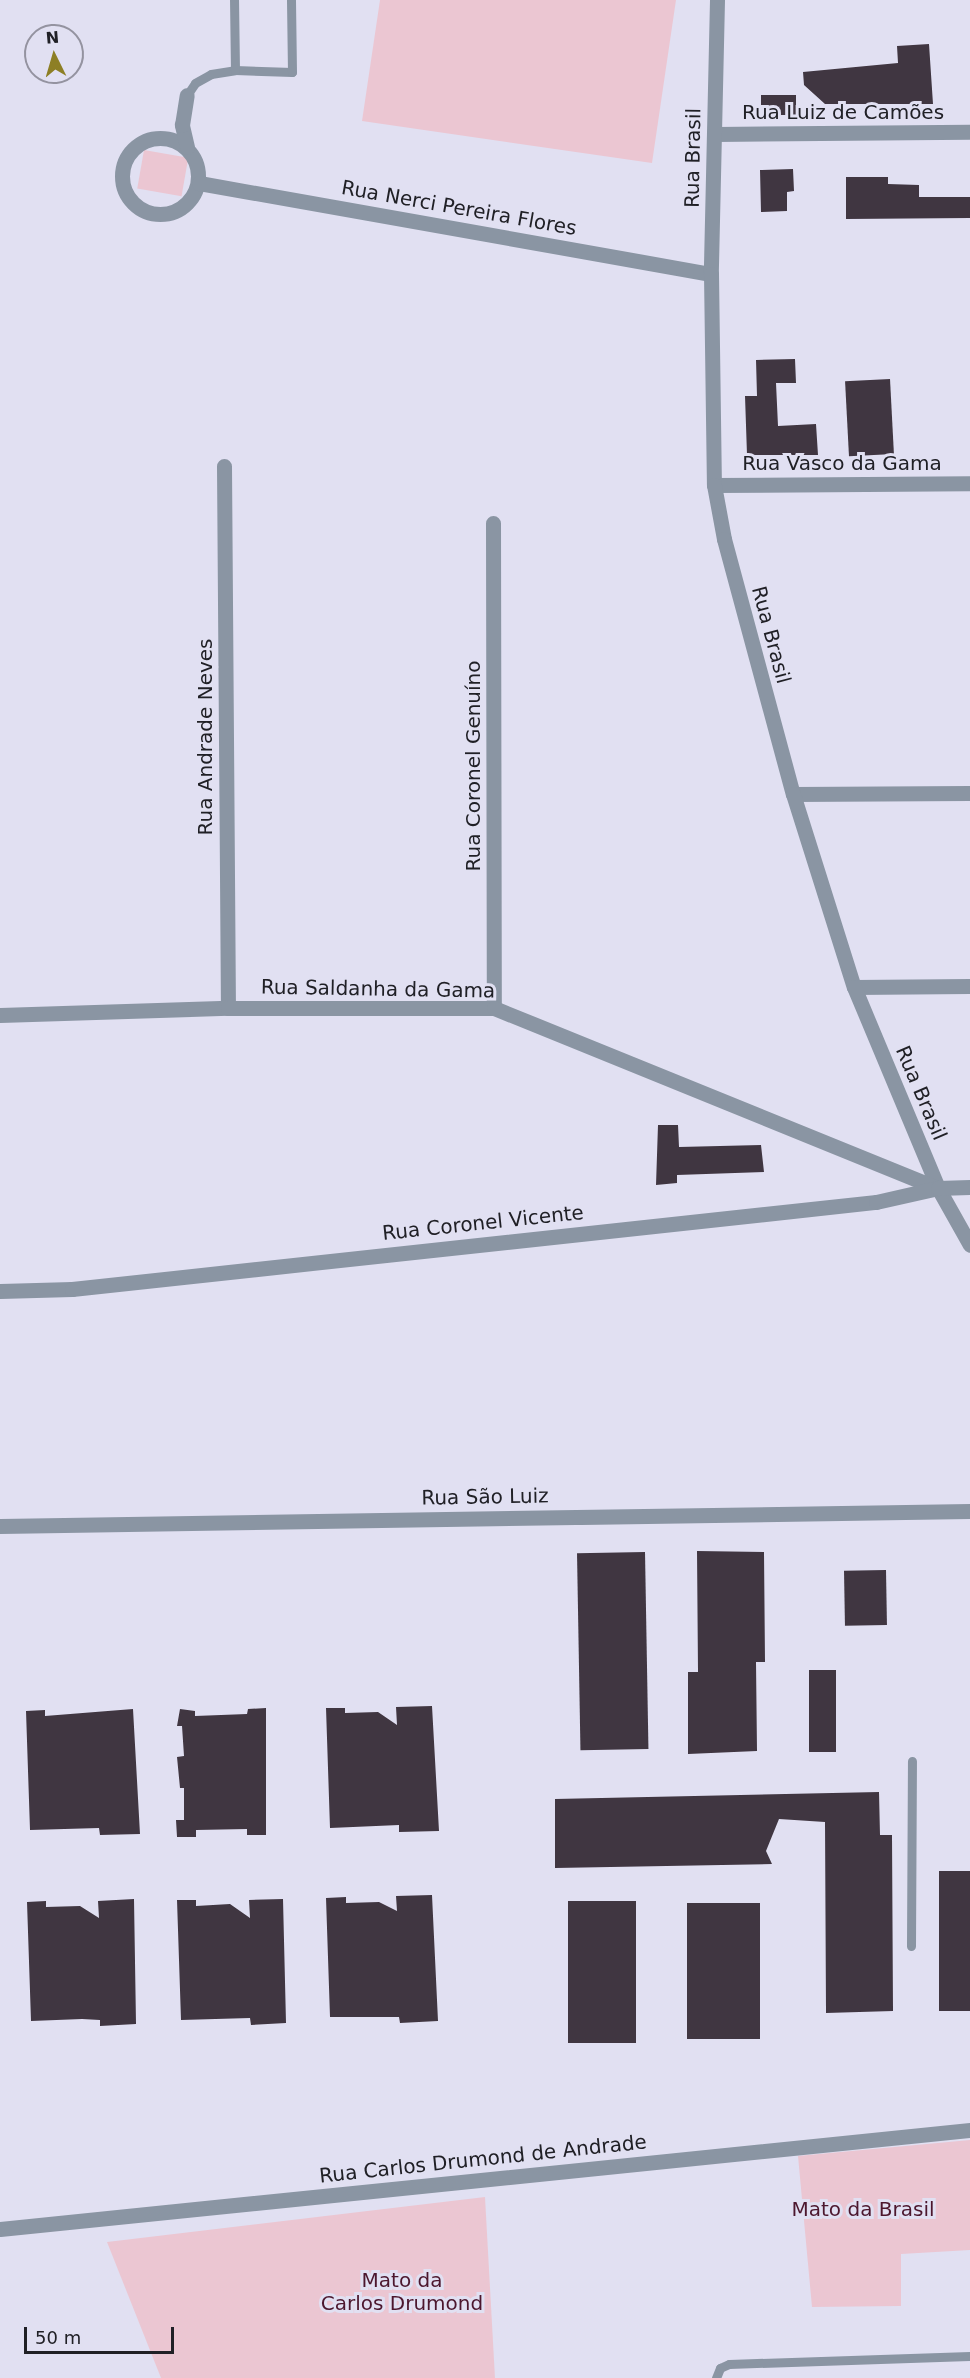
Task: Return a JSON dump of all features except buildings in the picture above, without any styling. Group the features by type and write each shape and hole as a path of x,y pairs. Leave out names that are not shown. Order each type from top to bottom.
{"street":[{"name":"Rua Brasil","path":"717,0 716,134 711,274 714,485 724,539 793,794 854,987 938,1188 970,1245"},
{"path":"187,95 182,125 199,183 186,205 162,215 136,207 123,185 125,161 140,143 163,137 187,147"},
{"name":"Rua Luiz de Camões","path":"716,134 970,132"},
{"name":"Rua Nerci Pereira Flores","path":"199,183 711,274"},
{"name":"Rua Andrade Neves","path":"224,466 228,1008"},
{"name":"Rua Vasco da Gama","path":"714,485 970,483"},
{"name":"Rua Coronel Genuíno","path":"493,523 495,1008"},
{"path":"793,794 970,793"},
{"path":"854,987 970,986"},
{"name":"Rua Saldanha da Gama","path":"0,1015 228,1008 495,1008 938,1188"},
{"name":"Rua Coronel Vicente","path":"0,1291 72,1289 876,1202 938,1188 970,1187"},
{"name":"Rua São Luiz","path":"0,1526 970,1511"},
{"name":"Rua Carlos Drumond de Andrade","path":"0,2229 970,2130"}],"lane":[{"path":"234,0 235,70"},
{"path":"187,95 195,83 211,74 235,70 292,72 291,0"},
{"path":"911,1946 912,1761"},
{"path":"716,2378 720,2368 729,2364 970,2356"}],"green space":[{"path":"380,0 676,0 652,163 362,121"},
{"path":"144,150 188,158 182,196 137,188"},
{"name":"Mato da Brasil","path":"970,2140 970,2250 901,2254 901,2306 812,2307 798,2156"},
{"name":"Mato da Carlos Drumond","path":"485,2197 495,2378 161,2378 107,2242"}]}
